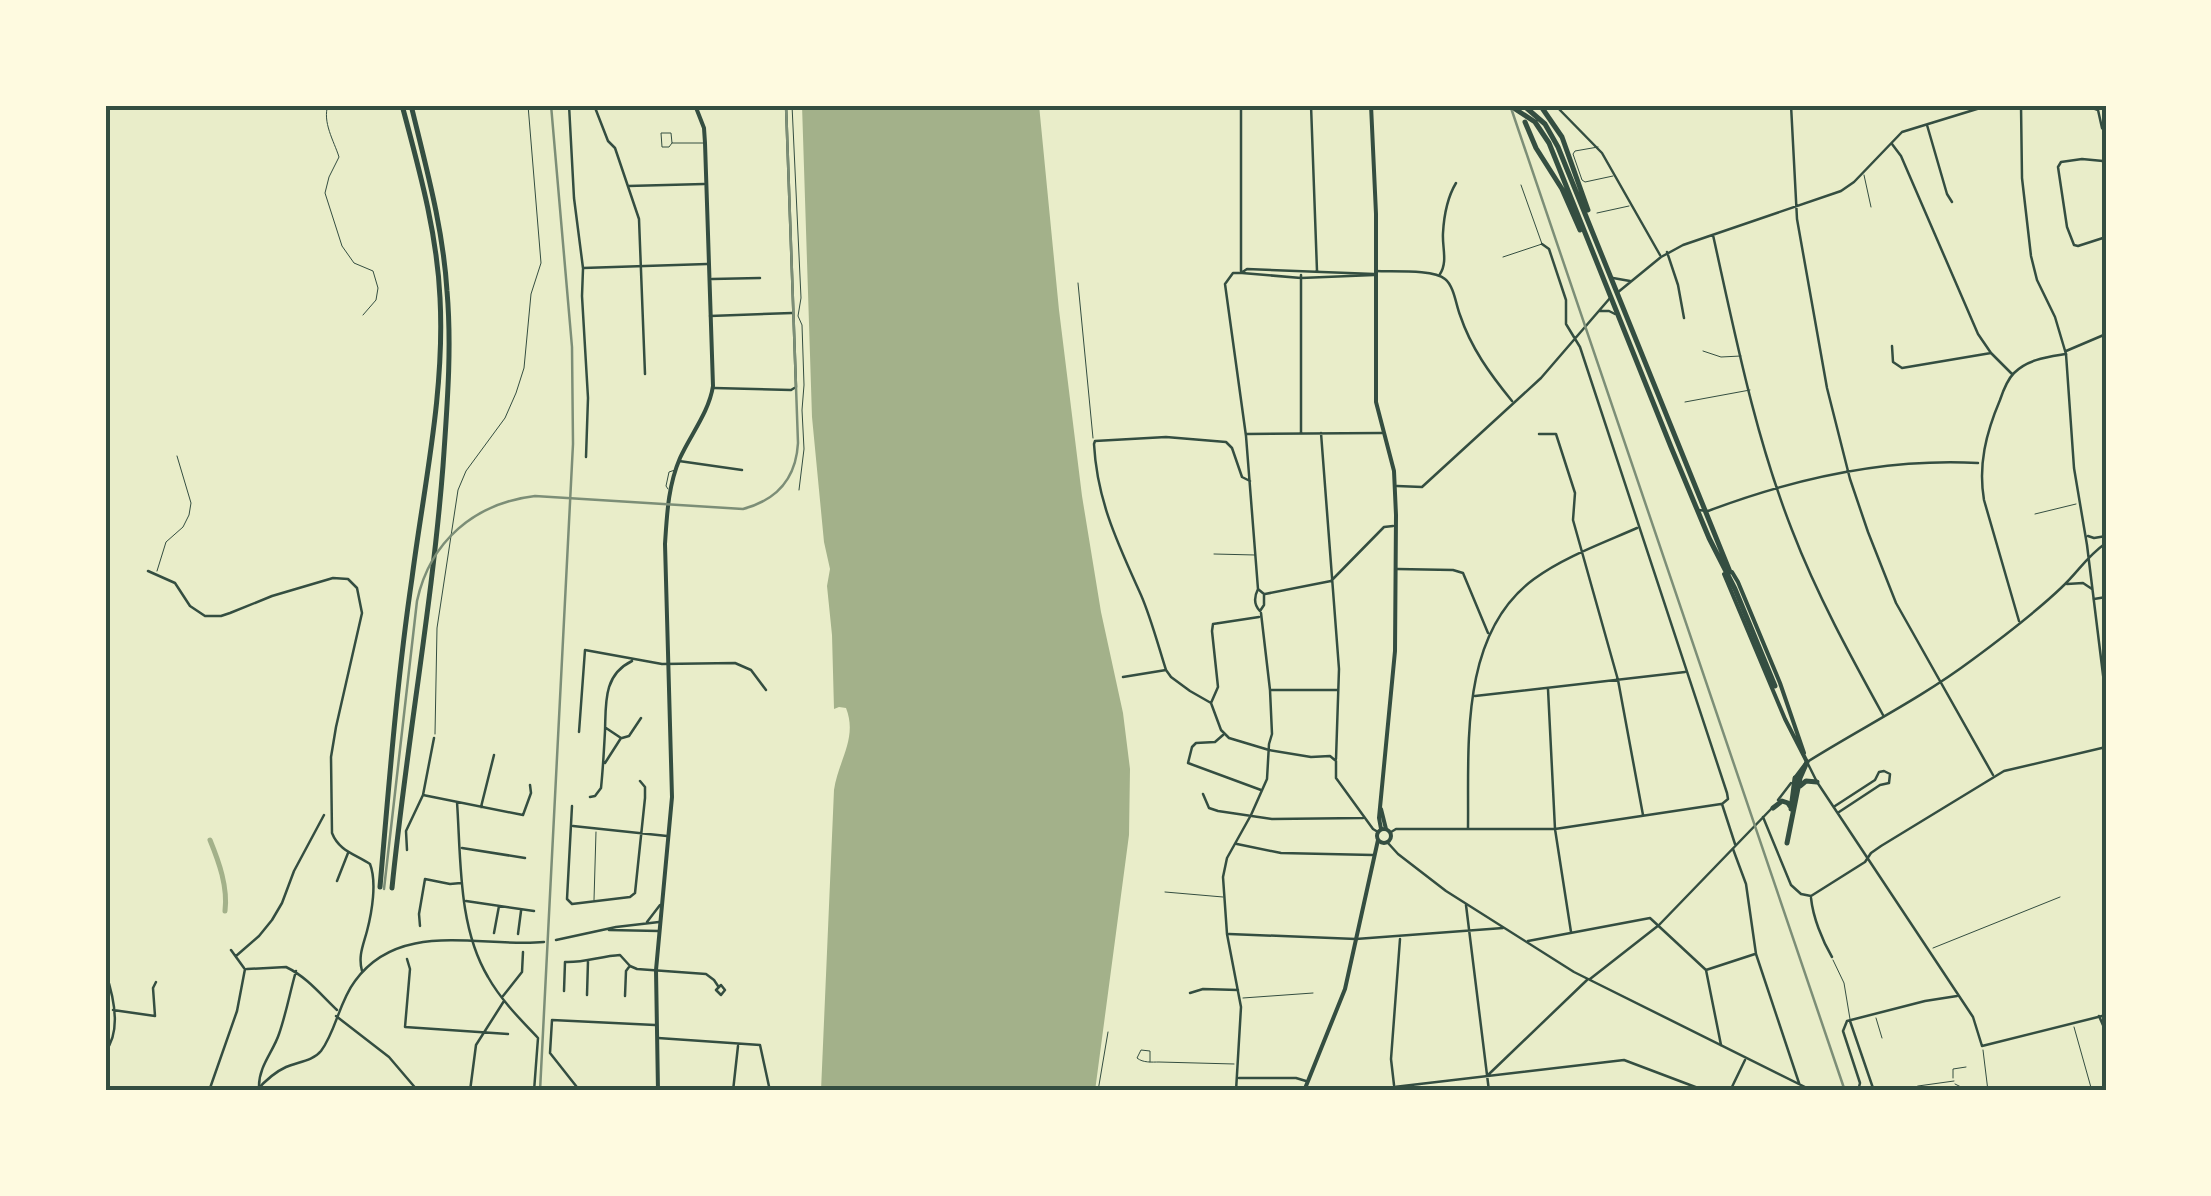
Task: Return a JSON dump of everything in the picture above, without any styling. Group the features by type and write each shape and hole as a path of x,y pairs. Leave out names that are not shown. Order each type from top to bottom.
{"main road":[{"path":"380,888 406,617 436,413 441,302 433,231 404,105"},
{"path":"392,888 438,532 449,352 448,293 438,218 404,105"},
{"path":"658,1091 656,970 672,797 667,510 676,469 709,404 713,388 705,143 695,105"},
{"path":"1304,1091 1344,989 1384,830 1381,809 1395,651 1396,486 1376,402 1376,195 1371,105"},
{"path":"1508,105 1540,127 1592,250"},
{"path":"1523,105 1552,134 1610,275 1618,316 1697,509 1725,564"},
{"path":"1540,105 1565,144 1589,223"},
{"path":"1525,122 1614,295 1734,588 1776,685 1784,693 1806,760 1786,842 1795,778 1806,760"},
{"path":"1776,685 1775,696 1806,760"},
{"path":"1775,696 1779,691 1784,693"},
{"path":"1798,788 1806,780 1817,782"},
{"path":"1772,808 1782,801 1790,805 1790,812"},
{"path":"1382,842 1392,838 1384,830"}],"street":[{"path":"328,105 326,120 338,157 325,193 342,246 354,263 372,271 376,281 376,300 363,314"},
{"path":"407,850 406,831 423,795 434,738 437,628 460,483 506,418 522,378 531,294 542,263 528,105"},
{"path":"569,105 572,184 583,268 586,457"},
{"path":"594,105 608,141 615,148 639,218 645,374"},
{"path":"713,388 796,387 786,105"},
{"path":"792,105 804,386 804,449 799,490"},
{"path":"1241,105 1241,273"},
{"path":"1311,105 1317,272"},
{"path":"1555,105 1598,147 1661,257"},
{"path":"1791,105 1796,207 1827,388 1848,471 1896,603 1993,777"},
{"path":"1396,486 1422,487 1541,378 1614,295 1668,252 1830,197 1848,187 1902,132 1990,105"},
{"path":"2021,105 2022,178 2031,256 2036,280 2056,318 2065,353 2074,468 2106,699"},
{"path":"2084,105 2098,110 2106,132"},
{"path":"1927,124 1952,202"},
{"path":"1891,142 1901,156 1978,334 2012,374"},
{"path":"672,143 705,143"},
{"path":"1598,147 1573,154 1582,180 1616,175"},
{"path":"2106,152 2106,188"},
{"path":"2103,162 2082,159 2061,162 2058,167 2074,244 2106,237"},
{"path":"1863,172 1871,207"},
{"path":"1439,276 1445,267 1447,200 1456,183"},
{"path":"628,186 706,184"},
{"path":"1321,433 1339,690 1336,778 1373,830 1555,829 1722,804 1728,798 1575,338 1566,324 1566,300 1549,249 1542,244 1521,185"},
{"path":"1597,213 1632,206"},
{"path":"1713,234 1741,356 1790,527 1815,586 1883,716"},
{"path":"1502,257 1542,244"},
{"path":"1668,252 1684,318"},
{"path":"583,268 709,264"},
{"path":"1241,273 1247,269 1439,276 1449,282 1477,356 1513,402"},
{"path":"1300,433 1301,272"},
{"path":"1261,614 1255,595 1258,589 1246,434 1225,284 1232,273 1301,278 1368,277 1376,273"},
{"path":"1610,275 1620,281 1631,281"},
{"path":"709,278 760,278"},
{"path":"1078,283 1092,434 1104,506 1114,538 1142,597 1166,670 1211,703 1224,734 1230,738 1269,750 1330,756 1336,761"},
{"path":"1598,312 1609,311 1618,316"},
{"path":"710,316 793,313"},
{"path":"2020,622 1984,500 1982,463 1990,426 2012,374 2030,362 2065,353 2106,334"},
{"path":"1892,346 1893,362 1902,368 1991,353"},
{"path":"1703,350 1720,358 1741,356"},
{"path":"1685,402 1750,390"},
{"path":"1246,434 1383,433"},
{"path":"1540,434 1556,434 1574,487 1573,520 1618,680 1643,815"},
{"path":"1094,441 1166,437 1226,442 1242,477 1250,481"},
{"path":"156,574 166,542 189,515 190,503 177,456"},
{"path":"679,462 742,470"},
{"path":"1697,509 1705,511 1777,487 1848,471 1904,464 1982,463"},
{"path":"2035,514 2079,503"},
{"path":"1264,594 1331,580 1384,527 1396,526"},
{"path":"1468,828 1470,728 1488,634 1507,604 1542,574 1639,527"},
{"path":"2085,534 2094,538 2106,536"},
{"path":"1988,1091 1982,1046 1972,1017 1806,760 1970,662 2065,584 2088,556 2106,543"},
{"path":"1214,554 1256,554"},
{"path":"1396,570 1463,573 1488,634"},
{"path":"148,571 176,583 194,610 205,616 230,614 272,596 333,578 354,584 360,594 362,613 330,771 332,833 348,852 370,864 373,874 370,917 359,958 362,971"},
{"path":"2065,584 2083,583 2093,589"},
{"path":"1258,589 1264,594"},
{"path":"1236,1091 1242,1006 1227,934 1223,877 1227,858 1267,779 1272,734 1261,614 1264,594"},
{"path":"2094,599 2106,597"},
{"path":"1211,703 1218,686 1214,624 1261,614"},
{"path":"579,732 584,650 668,664 736,663 751,670 766,690"},
{"path":"615,656 619,668"},
{"path":"590,798 600,788 606,694 619,668 635,659"},
{"path":"1123,676 1166,670"},
{"path":"1474,696 1687,671"},
{"path":"1548,689 1555,829 1571,934"},
{"path":"1270,690 1339,690"},
{"path":"602,768 621,738 629,736 641,718"},
{"path":"605,727 621,738"},
{"path":"1224,734 1214,742 1196,742 1188,763 1263,790"},
{"path":"1763,816 1791,885 1801,894 1811,896 1881,846 1993,777 2017,766 2106,748"},
{"path":"481,807 494,756"},
{"path":"1834,807 1876,780 1879,772 1890,774 1889,783 1838,813"},
{"path":"1487,1076 1587,980 1659,925 1772,808 1795,778"},
{"path":"572,806 567,899 572,904 630,897 635,893 645,798 645,787 640,781"},
{"path":"423,795 523,815 530,785"},
{"path":"1203,794 1213,810 1272,818 1365,818"},
{"path":"457,802 462,883 473,942 482,966 503,999 538,1038 534,1091"},
{"path":"1722,804 1746,884 1756,954 1800,1085"},
{"path":"236,956 259,936 282,904 294,871 324,815"},
{"path":"571,826 667,836"},
{"path":"594,900 596,829"},
{"path":"1382,842 1466,904 1587,980 1813,1091"},
{"path":"1235,844 1281,853 1375,856"},
{"path":"459,848 525,858"},
{"path":"337,881 348,852"},
{"path":"420,926 418,914 425,879 462,883"},
{"path":"1165,892 1223,897"},
{"path":"1811,896 1824,942 1844,983 1850,1019 1874,1091"},
{"path":"1930,950 2060,897"},
{"path":"465,900 534,911"},
{"path":"646,922 662,902"},
{"path":"1466,904 1489,1091"},
{"path":"494,934 499,906"},
{"path":"518,934 522,910"},
{"path":"1524,941 1650,918 1706,970 1721,1046"},
{"path":"556,940 660,922"},
{"path":"1227,934 1356,939 1503,928"},
{"path":"602,930 660,930"},
{"path":"1394,1087 1391,1059 1400,938"},
{"path":"258,1089 286,1067 321,1051 346,994 362,971 386,954 417,942 544,942"},
{"path":"209,1091 237,1011 245,969 231,950"},
{"path":"470,1091 475,1049 522,972 523,952"},
{"path":"1706,970 1756,954"},
{"path":"564,991 565,962 620,955 630,966 643,970 706,974 718,986"},
{"path":"408,959 405,1026 508,1034"},
{"path":"587,994 588,961"},
{"path":"625,996 626,971 630,966"},
{"path":"245,969 286,967 296,972 337,1014 389,1057 418,1091"},
{"path":"105,971 115,1032 105,1052"},
{"path":"258,1089 279,1035 296,972"},
{"path":"113,1010 155,1016 156,982"},
{"path":"1190,992 1238,990"},
{"path":"1240,998 1313,993"},
{"path":"1858,1091 1860,1083 1843,1030 1850,1019 1959,996"},
{"path":"1874,1013 1882,1038"},
{"path":"1982,1046 2106,1014"},
{"path":"2099,1016 2106,1032"},
{"path":"580,1091 550,1053 552,1020 656,1025"},
{"path":"2073,1023 2092,1091"},
{"path":"1098,1091 1108,1032"},
{"path":"657,1038 760,1046 770,1091"},
{"path":"734,1091 738,1044"},
{"path":"1730,1091 1746,1058"},
{"path":"1360,1091 1624,1060 1706,1091"},
{"path":"1150,1062 1238,1064"},
{"path":"1961,1087 1954,1084 1953,1069 1966,1067"},
{"path":"1237,1078 1296,1078 1307,1082"},
{"path":"408,1091 409,1080"},
{"path":"1904,1091 1954,1081"},
{"path":"1416,1084 1418,1091"},
{"path":"1978,1085 1986,1084"}],"shaded area":[{"path":"802,105 1039,105 1082,496 1130,769 1129,835 1095,1091 821,1091 834,790 850,729 846,708 834,709 827,586 830,569 812,417"}],"waterway":[{"path":"210,840 224,884 225,911"}],"tram line":[{"path":"384,889 417,601 432,560 444,543 475,516 513,500 535,496 743,509 766,500 789,477 798,443 786,105"}],"railway":[{"path":"540,1091 573,444 572,347 551,105"},
{"path":"1510,105 1845,1091"}]}
